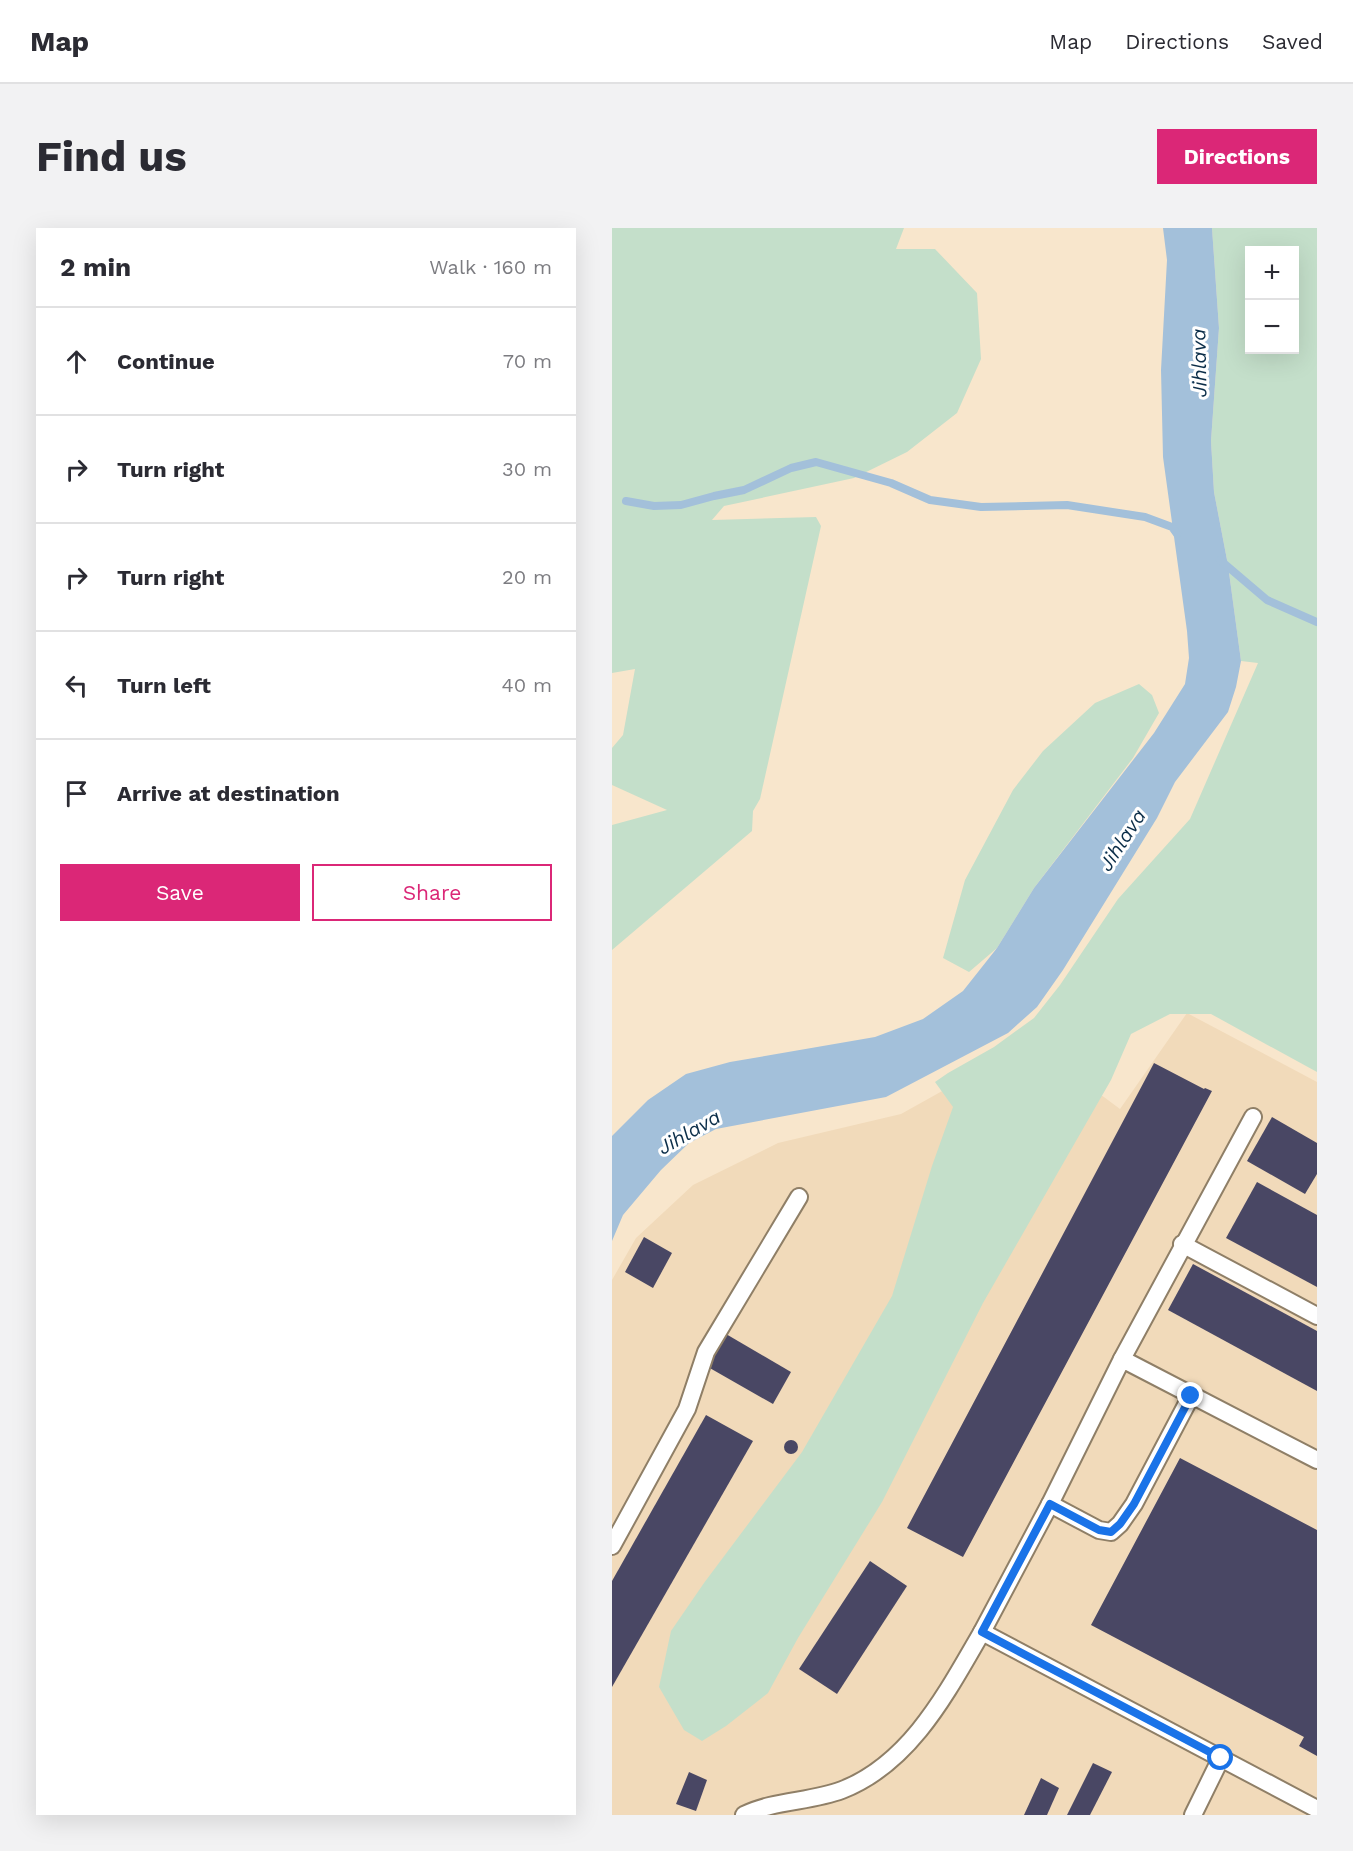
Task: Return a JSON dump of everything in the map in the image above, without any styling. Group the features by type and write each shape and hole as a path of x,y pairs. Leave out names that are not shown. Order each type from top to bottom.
{"lane":[{"path":"748,1814 841,1790 864,1779 916,1735 945,1697 1050,1504 1182,1244 1253,1117"},
{"path":"612,1546 687,1409 706,1352 799,1197"},
{"path":"1182,1244 1317,1316"},
{"path":"1122,1359 1317,1460"},
{"path":"1050,1504 1099,1530 1111,1532 1120,1524 1134,1504 1191,1396"},
{"path":"982,1632 1317,1809"},
{"path":"1193,1815 1221,1758"}],"shaded area":[{"path":"1187,1013 1317,1082 1317,1815 612,1815 612,1280 636,1238 693,1185 778,1143 901,1114 1030,1042 1120,1109"}],"green space":[{"path":"612,228 904,228 896,249 935,249 977,293 981,359 957,413 907,452 854,478 724,506 712,520 816,517 821,526 760,799 753,811 752,831 612,950 612,825 667,810 612,785 612,748 623,735 635,669 612,673"},
{"path":"1212,228 1317,228 1317,1072 1211,1014 1170,1014 1131,1034 1111,1080 983,1303 882,1502 798,1638 768,1693 726,1726 702,1741 684,1730 659,1687 671,1631 802,1452 892,1296 932,1166 953,1107 935,1082 994,1047 1034,1018 1060,985 1118,899 1190,819 1258,663 1241,661 1228,565 1214,492 1211,441 1219,328"},
{"path":"1139,684 1152,695 1159,713 1133,758 1034,888 997,948 969,972 943,958 965,880 1013,790 1043,751 1095,703"}],"water":[{"name":"Jihlava","path":"1163,228 1212,228 1219,328 1211,441 1214,492 1228,565 1241,661 1228,712 1175,782 1157,818 1063,970 1037,1007 1008,1033 886,1097 716,1129 689,1143 661,1170 623,1215 612,1241 612,1136 648,1100 686,1074 730,1062 875,1037 923,1019 963,991 997,948 1034,888 1154,733 1185,684 1189,658 1187,631 1163,457 1161,370 1167,260"}],"building":[{"path":"1154,1063 1212,1091 963,1557 907,1528"},
{"path":"1272,1117 1317,1143 1317,1174 1305,1194 1247,1161"},
{"path":"1257,1182 1317,1215 1317,1287 1226,1238"},
{"path":"644,1237 672,1253 653,1288 625,1272"},
{"path":"1193,1264 1317,1331 1317,1391 1168,1310"},
{"path":"726,1334 791,1372 773,1404 708,1367"},
{"path":"706,1415 753,1441 612,1687 612,1581"},
{"path":"788,1440 794,1440 798,1447 794,1454 788,1454 784,1450 784,1444"},
{"path":"1180,1458 1317,1530 1317,1756 1299,1746 1304,1737 1091,1625"},
{"path":"870,1561 907,1586 837,1694 799,1669"},
{"path":"1093,1763 1112,1772 1090,1815 1067,1815"},
{"path":"689,1772 707,1780 696,1811 676,1804"},
{"path":"1041,1778 1059,1788 1047,1815 1024,1815"}],"waterway":[{"path":"626,501 654,506 681,505 744,490 791,468 816,462 891,483 930,500 981,507 1067,505 1145,517 1172,527 1177,534"},
{"path":"1220,560 1267,600 1317,622"}],"route":[{"path":"1191,1396 1134,1504 1120,1524 1111,1532 1099,1530 1050,1504 982,1632 1221,1758"}]}
